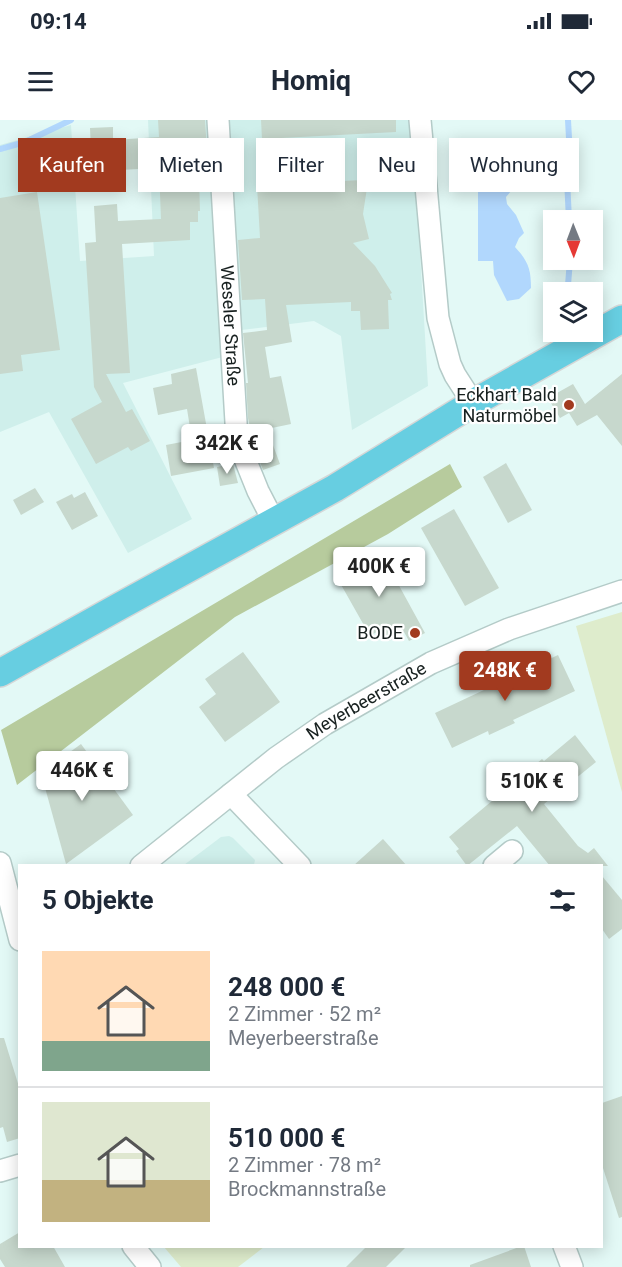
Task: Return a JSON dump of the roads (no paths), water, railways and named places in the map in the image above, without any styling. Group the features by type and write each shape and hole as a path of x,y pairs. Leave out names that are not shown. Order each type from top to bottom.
{"main road":[{"path":"0,673 354,477 473,403 622,318"}],"street":[{"name":"Weseler Straße","path":"218,120 237,440 258,491 274,522"},
{"path":"420,120 438,318 450,364 473,403"},
{"name":"Meyerbeerstraße","path":"144,864 276,758 325,724 431,663 509,629 622,591"},
{"path":"231,794 298,864"},
{"path":"496,864 512,851"},
{"path":"0,862 18,931"},
{"path":"0,1171 18,1166"},
{"path":"135,1248 150,1267"},
{"path":"565,1248 572,1267"}],"water":[{"path":"478,192 511,192 506,197 507,204 516,215 524,233 515,247 528,266 531,288 519,299 507,301 494,275 493,261 478,261"}],"waterway":[{"path":"0,149 25,142 71,120"},
{"path":"568,120 569,138"},
{"path":"568,192 569,210"},
{"path":"568,282 569,270"}],"place":[{"name":"Eckhart Bald Naturmöbel","path":"569,405"},
{"name":"BODE","path":"415,633"}]}
